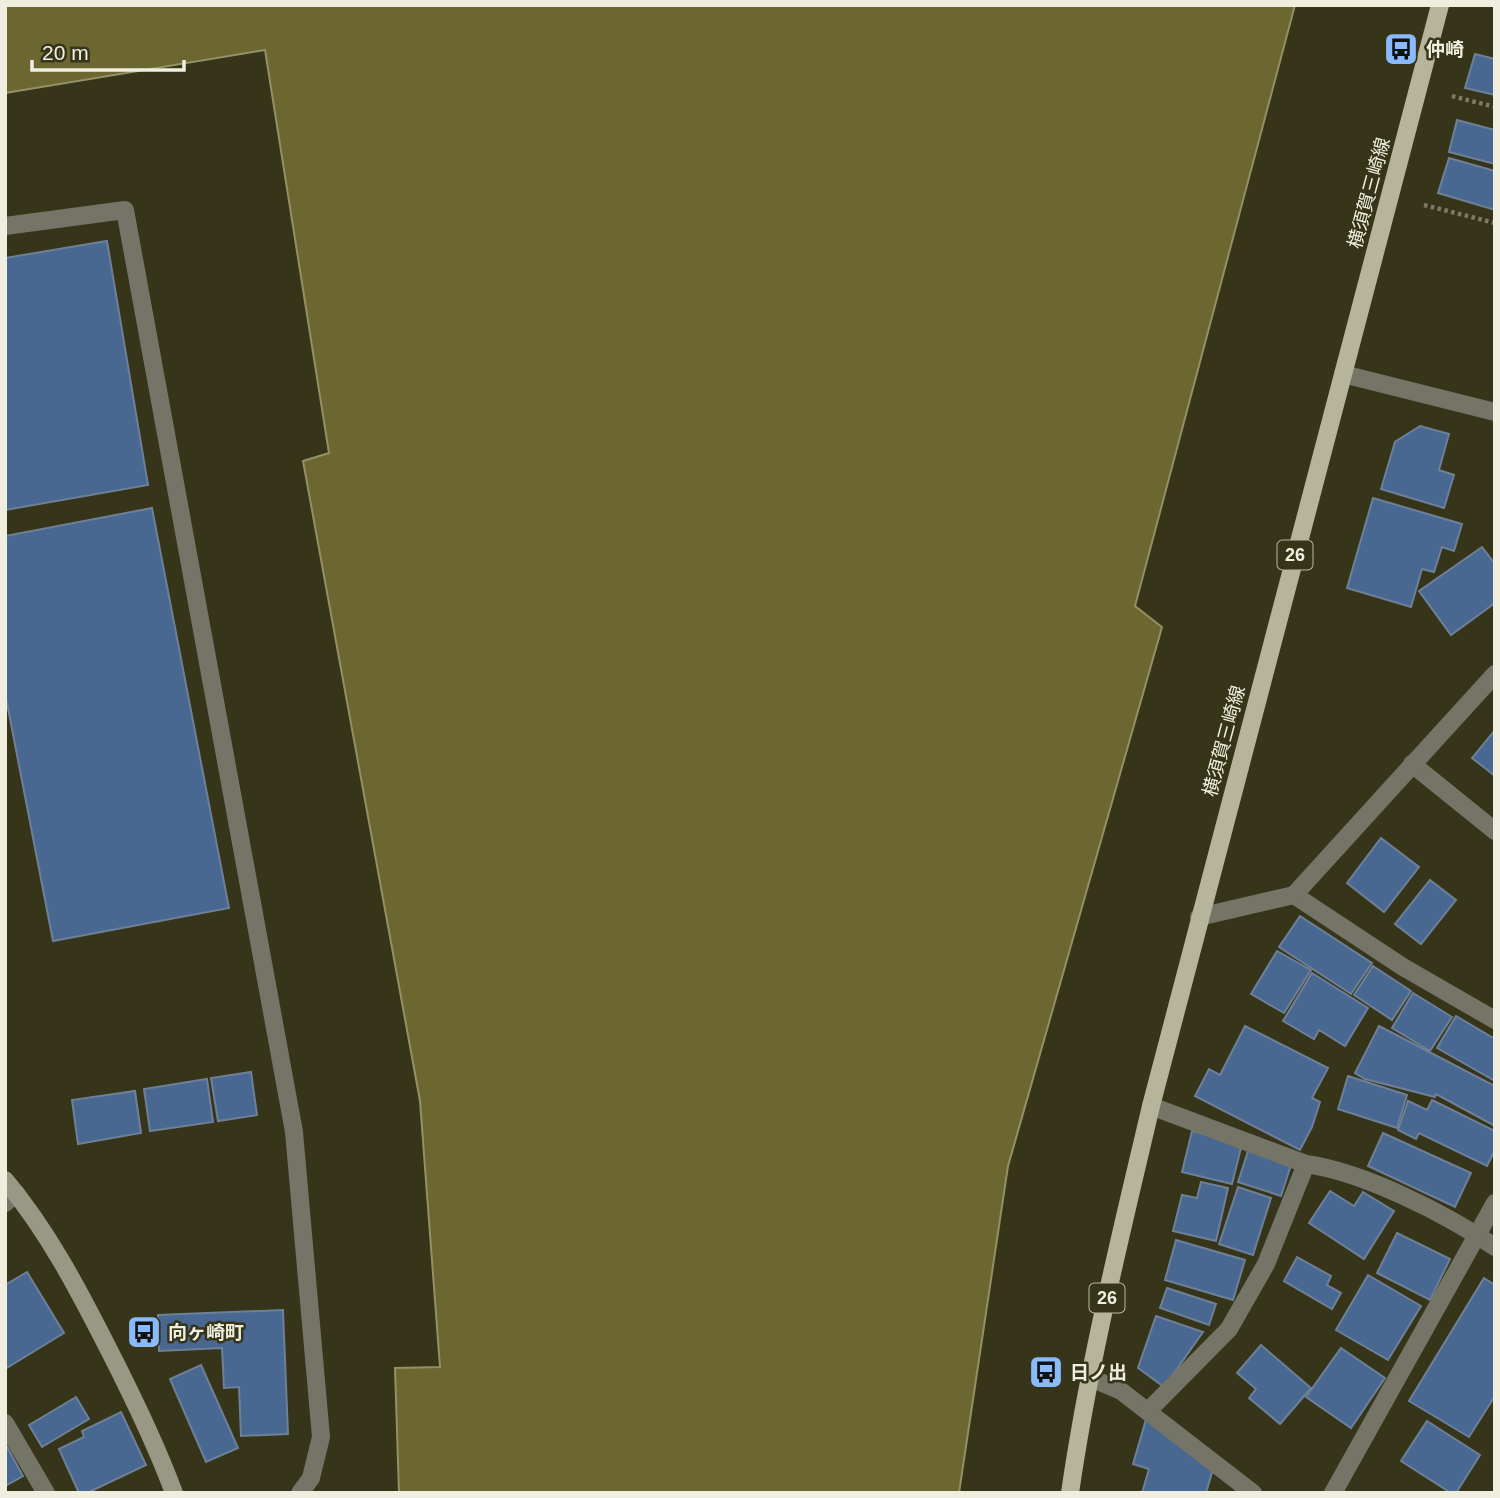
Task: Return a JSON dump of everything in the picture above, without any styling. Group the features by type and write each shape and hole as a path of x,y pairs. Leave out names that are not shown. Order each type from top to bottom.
{"main road":[{"name":"横須賀三崎線","path":"1070,1493 1114,1265 1151,1105 1440,5"}],"street":[{"path":"5,226 125,210 293,1132 321,1437 311,1478 300,1493"},
{"path":"1343,374 1495,412"},
{"path":"1199,917 1294,895 1495,674"},
{"path":"1412,764 1495,831"},
{"path":"1294,895 1404,967 1495,1020"},
{"path":"1151,1105 1306,1164 1331,1167 1424,1206 1495,1248"},
{"path":"1148,1411 1229,1329 1266,1264 1306,1164"},
{"path":"9,1192 36,1220 79,1290 135,1401 174,1493"},
{"path":"1333,1493 1495,1203"},
{"path":"1091,1378 1121,1391 1253,1493"},
{"path":"5,1423 46,1493"}],"path":[{"path":"1419,88 1495,107"},
{"path":"1390,196 1495,223"}],"shaded area":[{"path":"5,5 1295,5 1135,606 1162,627 1008,1166 959,1493 399,1493 395,1368 440,1367 420,1101 303,461 329,453 265,50 5,93"}],"building":[{"path":"1475,54 1495,59 1495,95 1465,88"},
{"path":"1457,120 1495,130 1495,164 1449,152"},
{"path":"1449,158 1495,171 1495,210 1438,193"},
{"path":"107,241 148,485 5,510 5,258"},
{"path":"1420,426 1449,434 1439,470 1454,475 1444,508 1381,489 1395,442"},
{"path":"1373,498 1462,524 1454,551 1442,547 1434,572 1422,569 1411,607 1347,588"},
{"path":"152,508 229,908 53,941 5,693 5,536"},
{"path":"1482,547 1495,564 1495,603 1451,635 1419,591"},
{"path":"1495,730 1495,776 1472,758"},
{"path":"1381,838 1419,867 1384,912 1347,883"},
{"path":"1430,880 1456,900 1421,944 1395,924"},
{"path":"1300,916 1372,963 1351,994 1279,947"},
{"path":"1277,951 1311,970 1284,1013 1251,994"},
{"path":"1373,966 1411,991 1392,1020 1354,995"},
{"path":"1312,973 1368,1008 1345,1046 1319,1030 1314,1039 1283,1021"},
{"path":"1413,993 1452,1017 1430,1051 1392,1028"},
{"path":"1456,1016 1495,1039 1495,1081 1437,1048"},
{"path":"1245,1026 1328,1068 1312,1098 1320,1102 1312,1127 1300,1150 1195,1096 1209,1069 1220,1075"},
{"path":"1379,1026 1495,1086 1495,1126 1436,1094 1435,1097 1365,1079 1355,1073"},
{"path":"251,1072 257,1115 218,1121 211,1078"},
{"path":"1348,1076 1407,1095 1397,1128 1338,1109"},
{"path":"207,1079 213,1122 150,1131 144,1089"},
{"path":"135,1091 141,1133 78,1144 72,1100"},
{"path":"1432,1100 1495,1131 1495,1150 1487,1166 1419,1133 1416,1139 1398,1130 1408,1101 1427,1110"},
{"path":"1192,1131 1242,1144 1232,1184 1182,1172"},
{"path":"1383,1133 1471,1173 1455,1207 1368,1166"},
{"path":"1249,1148 1292,1162 1281,1196 1238,1182"},
{"path":"1201,1182 1228,1188 1216,1241 1173,1231 1182,1195 1197,1198"},
{"path":"1238,1187 1271,1198 1253,1255 1219,1244"},
{"path":"1330,1191 1354,1206 1363,1192 1394,1211 1364,1259 1309,1223"},
{"path":"1397,1233 1450,1259 1430,1300 1377,1273"},
{"path":"1176,1240 1245,1260 1233,1300 1165,1280"},
{"path":"1297,1257 1331,1276 1327,1285 1341,1293 1332,1309 1284,1281"},
{"path":"27,1272 64,1333 5,1369 5,1285"},
{"path":"1368,1275 1421,1306 1388,1360 1336,1330"},
{"path":"1484,1278 1495,1285 1495,1396 1469,1437 1409,1401"},
{"path":"1167,1288 1216,1304 1209,1325 1160,1308"},
{"path":"283,1310 288,1434 241,1436 239,1387 224,1388 222,1348 159,1351 158,1315"},
{"path":"1156,1316 1203,1332 1164,1387 1138,1368"},
{"path":"1261,1345 1311,1388 1280,1424 1249,1398 1256,1389 1237,1373"},
{"path":"1341,1348 1385,1378 1351,1428 1306,1397"},
{"path":"201,1365 238,1448 206,1462 170,1379"},
{"path":"76,1397 89,1419 42,1447 29,1425"},
{"path":"121,1412 146,1465 87,1493 79,1493 59,1449 84,1437 82,1431"},
{"path":"1147,1416 1213,1469 1206,1493 1142,1493 1149,1469 1133,1464"},
{"path":"1427,1421 1480,1455 1456,1493 1451,1493 1401,1461"},
{"path":"5,1443 23,1476 5,1486"}],"place":[{"name":"仲崎","path":"1401,49"},
{"name":"向ヶ崎町","path":"144,1332"},
{"name":"日ノ出","path":"1046,1372"}]}
